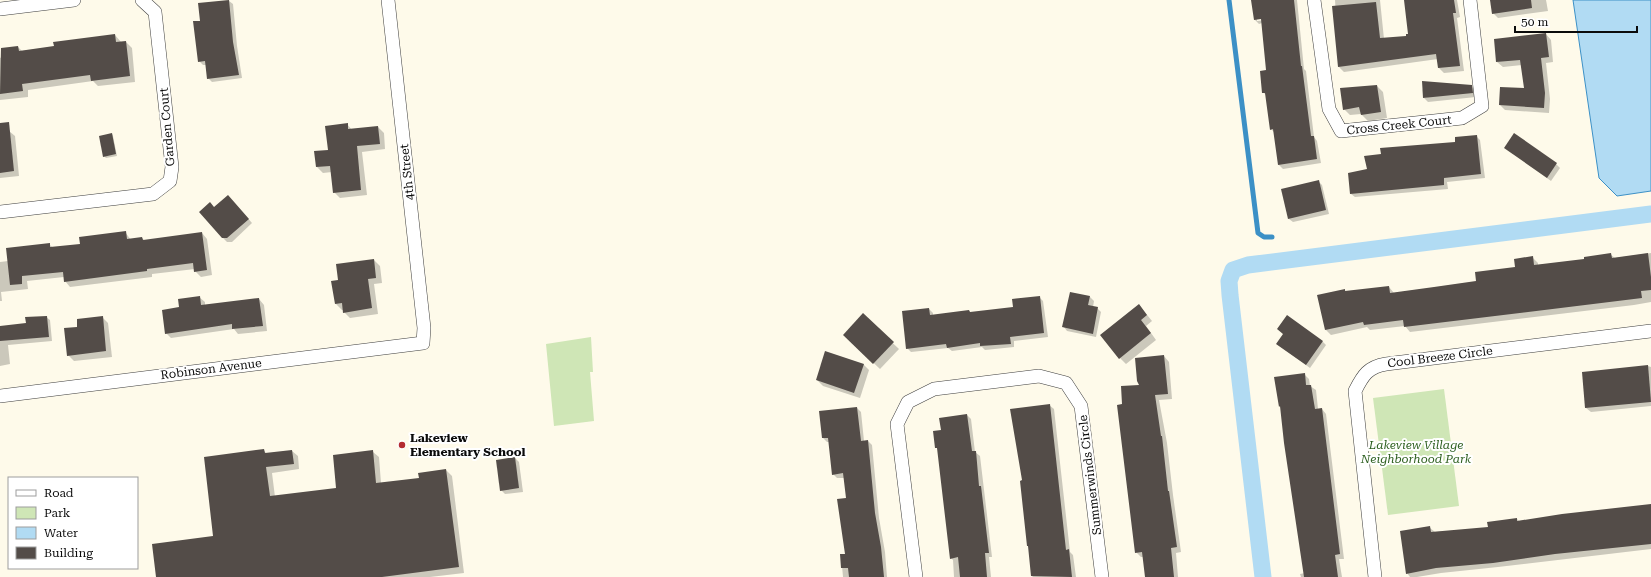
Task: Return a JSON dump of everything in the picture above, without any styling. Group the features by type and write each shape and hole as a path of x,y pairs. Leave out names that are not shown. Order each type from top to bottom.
{"street":[{"path":"0,9 74,0"},
{"name":"Garden Court","path":"0,212 153,194 170,181 172,167 155,12 142,0"},
{"name":"4th Street","path":"388,0 424,328 423,343"},
{"name":"Cross Creek Court","path":"1314,0 1329,109 1341,131 1462,118 1482,106 1470,0"},
{"name":"Cool Breeze Circle","path":"1375,577 1355,391 1368,371 1376,366 1386,364 1651,331"},
{"name":"Robinson Avenue","path":"0,396 423,343"},
{"name":"Summerwinds Circle","path":"916,577 897,424 908,402 934,389 1039,376 1066,383 1081,406 1102,577"}],"green space":[{"path":"591,337 593,372 590,372 594,421 554,426 546,344"},
{"name":"Lakeview Village Neighborhood Park","path":"1444,389 1459,506 1388,515 1373,398"}],"water":[{"path":"1573,0 1651,0 1651,191 1617,196 1599,178"}],"building":[{"path":"229,0 233,42 239,75 207,79 205,61 198,62 193,21 200,21 198,3"},
{"path":"1251,0 1294,0 1301,66 1311,136 1314,136 1317,159 1278,165 1273,129 1270,130 1265,93 1262,93 1260,71 1266,70 1261,19 1254,20"},
{"path":"1404,0 1454,0 1456,13 1453,13 1460,66 1438,68 1436,54 1338,67 1332,6 1376,2 1380,38 1406,36 1406,34 1408,34"},
{"path":"1490,0 1531,0 1532,8 1492,14"},
{"path":"1546,33 1549,57 1541,58 1545,93 1544,108 1499,105 1500,87 1524,88 1520,60 1496,62 1494,39"},
{"path":"115,34 116,42 126,41 130,76 91,81 90,75 22,84 23,91 0,94 1,48 18,46 19,51 54,46 53,42"},
{"path":"1422,81 1472,85 1473,93 1423,98"},
{"path":"1377,85 1381,112 1361,115 1359,107 1343,110 1340,88"},
{"path":"9,122 14,171 0,173 0,123"},
{"path":"348,123 348,129 378,126 380,144 357,146 361,190 333,193 330,166 316,167 314,151 328,150 325,126"},
{"path":"112,133 116,154 103,157 99,136"},
{"path":"1514,133 1557,163 1547,178 1504,148"},
{"path":"1477,135 1481,174 1444,178 1444,185 1350,194 1348,173 1367,169 1364,156 1381,154 1380,148 1455,142 1455,137"},
{"path":"1319,180 1326,210 1288,219 1281,189"},
{"path":"228,195 249,219 227,238 222,238 199,212 210,202 214,207"},
{"path":"126,231 127,239 142,237 143,240 202,232 207,270 194,272 193,263 147,269 147,271 64,282 63,272 22,276 22,284 10,285 6,248 50,243 50,247 80,244 79,237"},
{"path":"1611,253 1612,258 1648,253 1651,290 1641,291 1642,298 1404,327 1403,320 1364,325 1363,322 1325,330 1317,295 1345,289 1345,291 1389,286 1390,293 1476,281 1475,272 1515,267 1514,259 1533,256 1534,265 1584,259 1584,257"},
{"path":"374,259 376,278 368,279 372,308 343,313 342,303 335,304 331,281 338,280 336,264"},
{"path":"1070,292 1090,296 1088,305 1098,307 1093,334 1062,327"},
{"path":"200,296 201,305 259,298 263,326 232,329 232,324 165,334 162,310 179,307 178,299"},
{"path":"1040,296 1044,333 1010,337 1011,344 980,346 980,343 947,348 946,344 906,349 902,311 929,308 930,315 969,310 970,312 1013,307 1012,299"},
{"path":"1139,304 1147,315 1141,320 1151,333 1119,359 1100,335"},
{"path":"863,313 894,342 873,364 843,335"},
{"path":"1287,315 1323,341 1306,365 1276,344 1283,334 1277,329"},
{"path":"47,316 49,337 0,341 0,326 26,323 25,317"},
{"path":"103,316 106,351 67,356 64,328 77,327 77,319"},
{"path":"825,351 864,364 854,393 816,380"},
{"path":"1164,355 1168,394 1155,395 1177,547 1171,548 1174,577 1145,577 1142,552 1135,553 1117,405 1122,404 1121,386 1139,385 1137,381 1135,358"},
{"path":"1648,365 1651,402 1585,408 1582,372"},
{"path":"1305,373 1306,385 1311,385 1315,409 1322,408 1340,554 1335,555 1338,577 1304,577 1280,406 1279,407 1274,377"},
{"path":"1050,404 1066,550 1069,549 1072,577 1031,576 1027,546 1020,481 1022,480 1010,409"},
{"path":"857,407 861,441 868,440 875,513 881,547 884,577 849,577 848,568 841,568 840,554 845,554 837,499 846,498 843,473 832,475 828,438 822,438 819,411"},
{"path":"967,414 972,451 976,451 979,486 981,486 989,553 985,553 987,577 960,577 958,557 950,559 937,448 935,448 933,431 941,430 939,418"},
{"path":"264,449 265,453 292,450 294,464 266,467 270,496 336,488 333,455 373,450 376,483 419,478 418,473 446,469 459,567 382,577 156,577 152,544 213,536 204,457"},
{"path":"515,457 519,488 500,491 496,460"},
{"path":"1651,504 1651,544 1555,554 1493,563 1436,568 1406,574 1400,531 1430,526 1431,532 1488,527 1487,522 1517,518 1517,521 1562,514"}],"waterway":[{"path":"1229,0 1258,233 1264,237 1272,237"},
{"path":"1263,577 1230,295 1229,281 1233,270 1248,265 1651,214"}],"place":[{"name":"Lakeview Elementary School","path":"402,445"}]}
